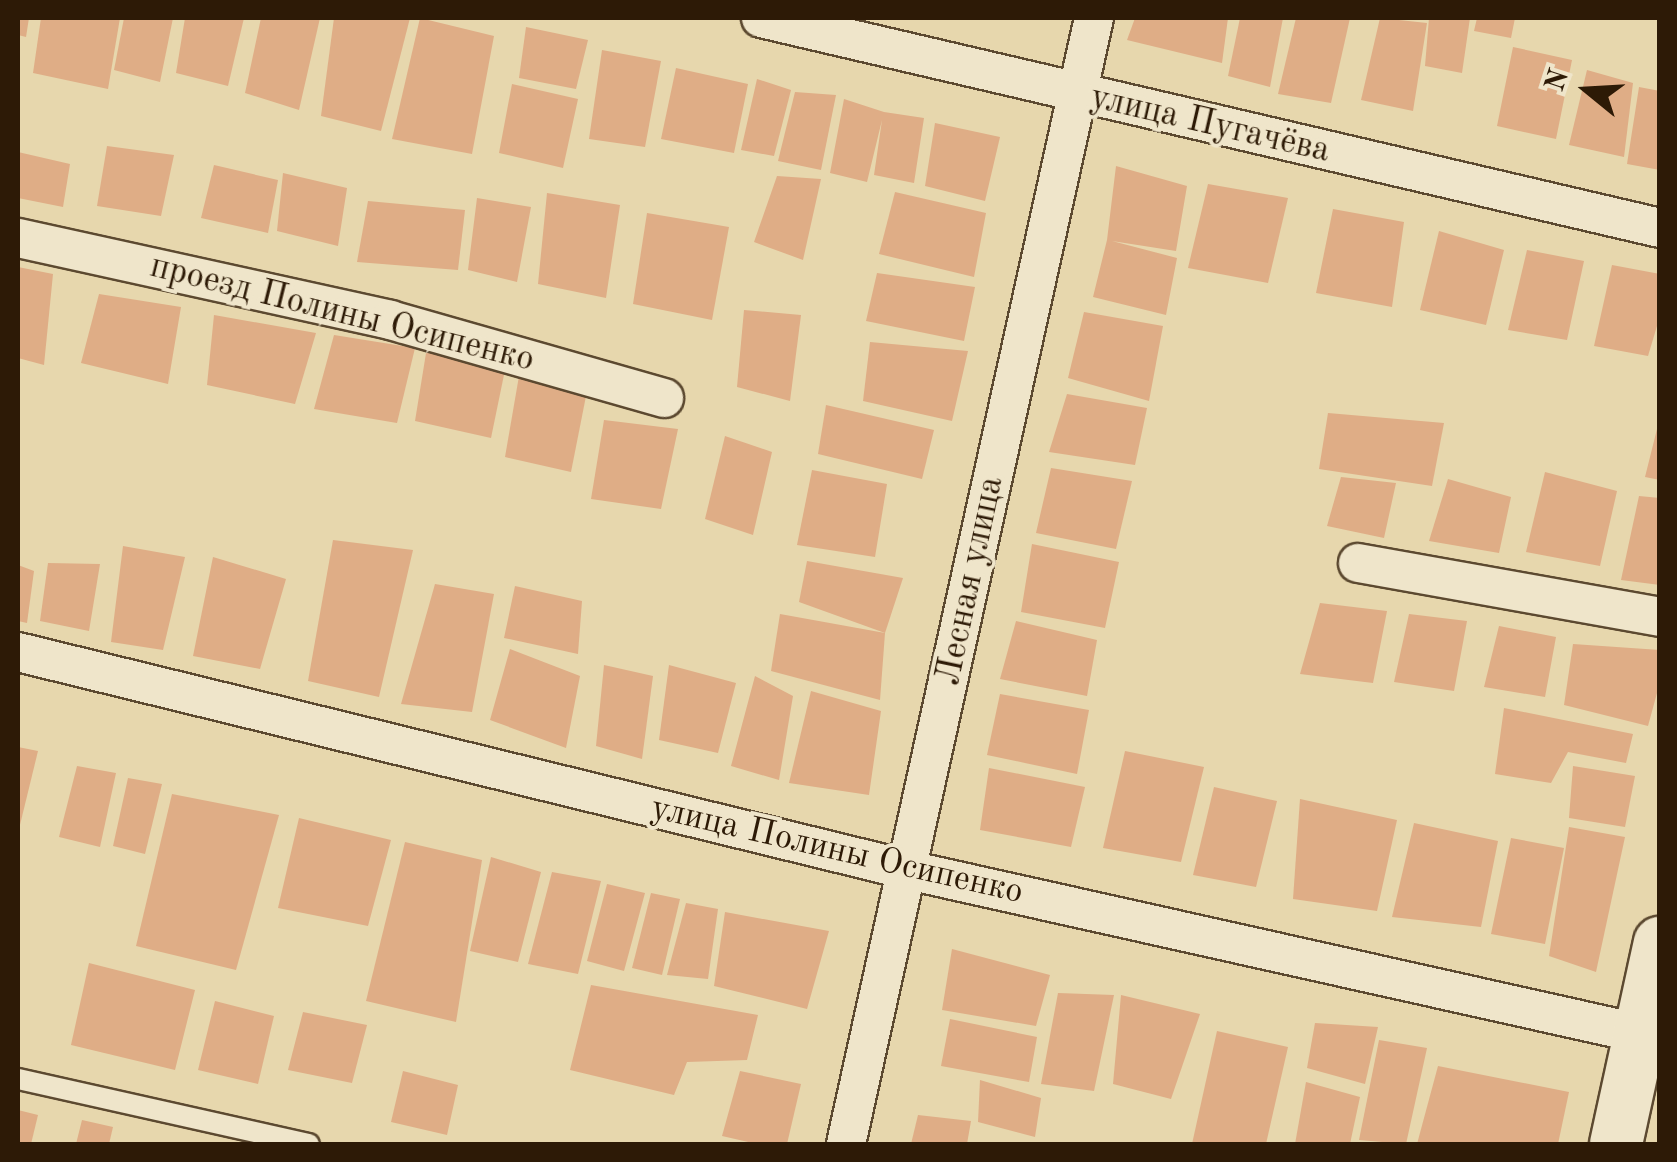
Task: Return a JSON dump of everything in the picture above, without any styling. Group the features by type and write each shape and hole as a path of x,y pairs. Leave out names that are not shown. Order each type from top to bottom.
{"street":[{"name":"улица Пугачёва","path":"761,18 1077,95 1660,228"},
{"name":"Лесная улица","path":"846,1144 1094,18"},
{"name":"проезд Полины Осипенко","path":"18,238 390,320 664,398"},
{"path":"1358,563 1660,617"},
{"name":"улица Полины Осипенко","path":"18,652 908,870 1650,1036"},
{"path":"1616,1144 1650,1036 1660,943"}],"lane":[{"path":"18,1079 309,1144"}],"building":[{"path":"18,18 29,18 26,37 18,35"},
{"path":"41,18 120,18 108,89 33,73"},
{"path":"124,18 173,18 160,82 114,70"},
{"path":"185,18 244,18 228,86 176,73"},
{"path":"261,18 320,18 299,110 245,93"},
{"path":"334,18 410,18 381,131 321,116"},
{"path":"420,18 494,36 472,154 392,139"},
{"path":"1135,18 1228,18 1222,63 1127,40"},
{"path":"1240,18 1283,18 1270,87 1228,76"},
{"path":"1296,18 1350,18 1331,103 1278,94"},
{"path":"1380,18 1427,23 1413,111 1361,100"},
{"path":"1429,18 1470,18 1462,73 1425,66"},
{"path":"1477,18 1515,18 1511,38 1474,31"},
{"path":"526,27 588,40 576,89 519,78"},
{"path":"1513,47 1572,60 1556,139 1497,126"},
{"path":"602,50 661,61 645,147 589,139"},
{"path":"676,68 748,84 734,153 661,139"},
{"path":"1587,70 1633,83 1624,157 1569,145"},
{"path":"757,79 791,90 774,156 741,150"},
{"path":"512,84 578,99 563,168 499,153"},
{"path":"1639,87 1660,91 1660,170 1627,164"},
{"path":"795,92 836,95 821,170 778,161"},
{"path":"844,99 884,112 924,118 914,183 874,175 882,120 867,182 830,173"},
{"path":"935,123 1000,137 985,201 925,186"},
{"path":"107,146 174,155 161,216 97,206"},
{"path":"18,152 70,164 63,207 18,198"},
{"path":"214,165 278,180 268,233 201,218"},
{"path":"1116,166 1187,186 1176,251 1112,241 1177,258 1166,315 1093,297 1107,240"},
{"path":"283,173 347,188 338,246 277,231"},
{"path":"777,176 821,179 803,260 754,242"},
{"path":"1208,184 1288,198 1268,283 1188,268"},
{"path":"895,192 986,213 974,277 879,254"},
{"path":"547,193 620,205 606,298 538,284"},
{"path":"477,198 531,207 517,282 468,270"},
{"path":"368,201 465,210 458,270 357,262"},
{"path":"1333,209 1404,222 1392,307 1316,293"},
{"path":"647,213 729,227 712,320 633,304"},
{"path":"1439,231 1504,250 1486,325 1420,310"},
{"path":"1527,250 1584,261 1567,340 1508,330"},
{"path":"1612,265 1660,274 1660,316 1648,356 1594,346"},
{"path":"18,267 53,274 44,365 18,358"},
{"path":"877,273 975,287 964,341 866,321"},
{"path":"99,294 181,307 168,384 81,363"},
{"path":"744,310 801,315 790,401 737,387"},
{"path":"1084,312 1163,326 1149,401 1068,378"},
{"path":"214,315 316,333 295,404 207,385"},
{"path":"334,335 415,348 397,423 314,409"},
{"path":"870,342 968,351 952,421 863,401"},
{"path":"427,347 506,365 491,438 415,421"},
{"path":"519,376 587,391 571,472 505,457"},
{"path":"1067,394 1147,408 1135,465 1049,452"},
{"path":"826,405 934,430 922,479 818,454"},
{"path":"1328,413 1444,423 1432,486 1319,469"},
{"path":"1660,417 1660,480 1645,477"},
{"path":"604,420 678,429 661,509 591,499"},
{"path":"725,436 772,452 753,535 705,519"},
{"path":"1051,468 1132,481 1116,549 1036,533"},
{"path":"812,470 887,484 875,557 797,545"},
{"path":"1545,472 1617,491 1600,566 1526,552"},
{"path":"1341,477 1396,483 1384,538 1327,526"},
{"path":"1448,479 1511,497 1499,553 1429,541"},
{"path":"1639,496 1660,498 1660,585 1621,580"},
{"path":"333,540 413,550 379,697 308,681"},
{"path":"1032,544 1119,562 1105,628 1021,612"},
{"path":"123,546 185,557 163,650 111,642"},
{"path":"213,557 286,579 260,669 193,656"},
{"path":"807,561 903,578 885,633 799,602"},
{"path":"48,563 100,564 89,631 40,621"},
{"path":"18,565 34,571 27,623 18,621"},
{"path":"435,584 494,594 472,712 401,704"},
{"path":"515,586 582,601 578,654 504,638"},
{"path":"1320,603 1387,611 1373,683 1300,674"},
{"path":"780,614 885,633 880,700 771,671"},
{"path":"1409,614 1467,621 1454,691 1394,682"},
{"path":"1016,621 1097,640 1087,696 1000,679"},
{"path":"1499,626 1556,637 1545,697 1484,687"},
{"path":"1573,644 1660,650 1660,682 1648,726 1564,705"},
{"path":"510,649 580,676 566,748 490,720"},
{"path":"604,665 653,676 642,759 596,746"},
{"path":"669,665 736,683 718,753 659,740"},
{"path":"755,676 793,696 779,780 731,766"},
{"path":"811,691 881,711 869,795 789,783"},
{"path":"1000,694 1089,710 1077,774 987,755"},
{"path":"1504,708 1633,734 1626,763 1568,752 1551,783 1495,774"},
{"path":"18,747 38,751 19,829 18,828"},
{"path":"1125,751 1204,767 1181,862 1103,848"},
{"path":"77,766 116,773 100,847 59,837"},
{"path":"1573,766 1635,776 1625,827 1569,818"},
{"path":"989,768 1085,787 1071,847 980,830"},
{"path":"128,778 162,784 145,854 113,846"},
{"path":"1214,787 1277,801 1256,887 1193,875"},
{"path":"172,794 279,815 236,970 136,946"},
{"path":"1300,799 1397,820 1377,911 1293,899"},
{"path":"299,818 391,840 368,926 278,908"},
{"path":"1414,823 1498,841 1481,927 1392,917"},
{"path":"1569,827 1625,837 1596,972 1549,956"},
{"path":"1511,838 1564,848 1545,944 1491,934"},
{"path":"405,842 482,860 456,1022 366,1001"},
{"path":"491,857 541,872 518,962 470,951"},
{"path":"552,872 601,881 578,974 528,964"},
{"path":"607,884 645,893 624,971 587,961"},
{"path":"651,893 680,899 662,975 632,968"},
{"path":"686,903 718,909 708,979 667,975"},
{"path":"725,912 829,931 807,1009 714,986"},
{"path":"952,949 1050,975 1036,1026 942,1010"},
{"path":"89,963 195,990 175,1070 71,1045"},
{"path":"591,985 758,1015 747,1060 687,1062 674,1095 570,1070"},
{"path":"1058,993 1114,995 1094,1091 1041,1084"},
{"path":"1121,995 1200,1014 1171,1099 1113,1084"},
{"path":"215,1001 274,1016 258,1084 198,1070"},
{"path":"303,1012 367,1025 352,1083 288,1070"},
{"path":"950,1019 1037,1037 1029,1082 941,1066"},
{"path":"1315,1023 1378,1027 1365,1084 1307,1068"},
{"path":"1217,1031 1288,1047 1266,1144 1192,1144"},
{"path":"1379,1040 1427,1048 1406,1144 1359,1140"},
{"path":"1438,1066 1569,1092 1558,1144 1417,1144"},
{"path":"403,1071 458,1085 447,1135 391,1122"},
{"path":"740,1071 801,1084 787,1144 757,1144 722,1136"},
{"path":"980,1080 1041,1098 1035,1137 978,1122"},
{"path":"1306,1082 1360,1097 1350,1144 1295,1144"},
{"path":"18,1110 38,1115 31,1144 18,1144"},
{"path":"918,1115 971,1121 967,1144 911,1144"},
{"path":"82,1120 113,1127 109,1144 76,1144"}]}
